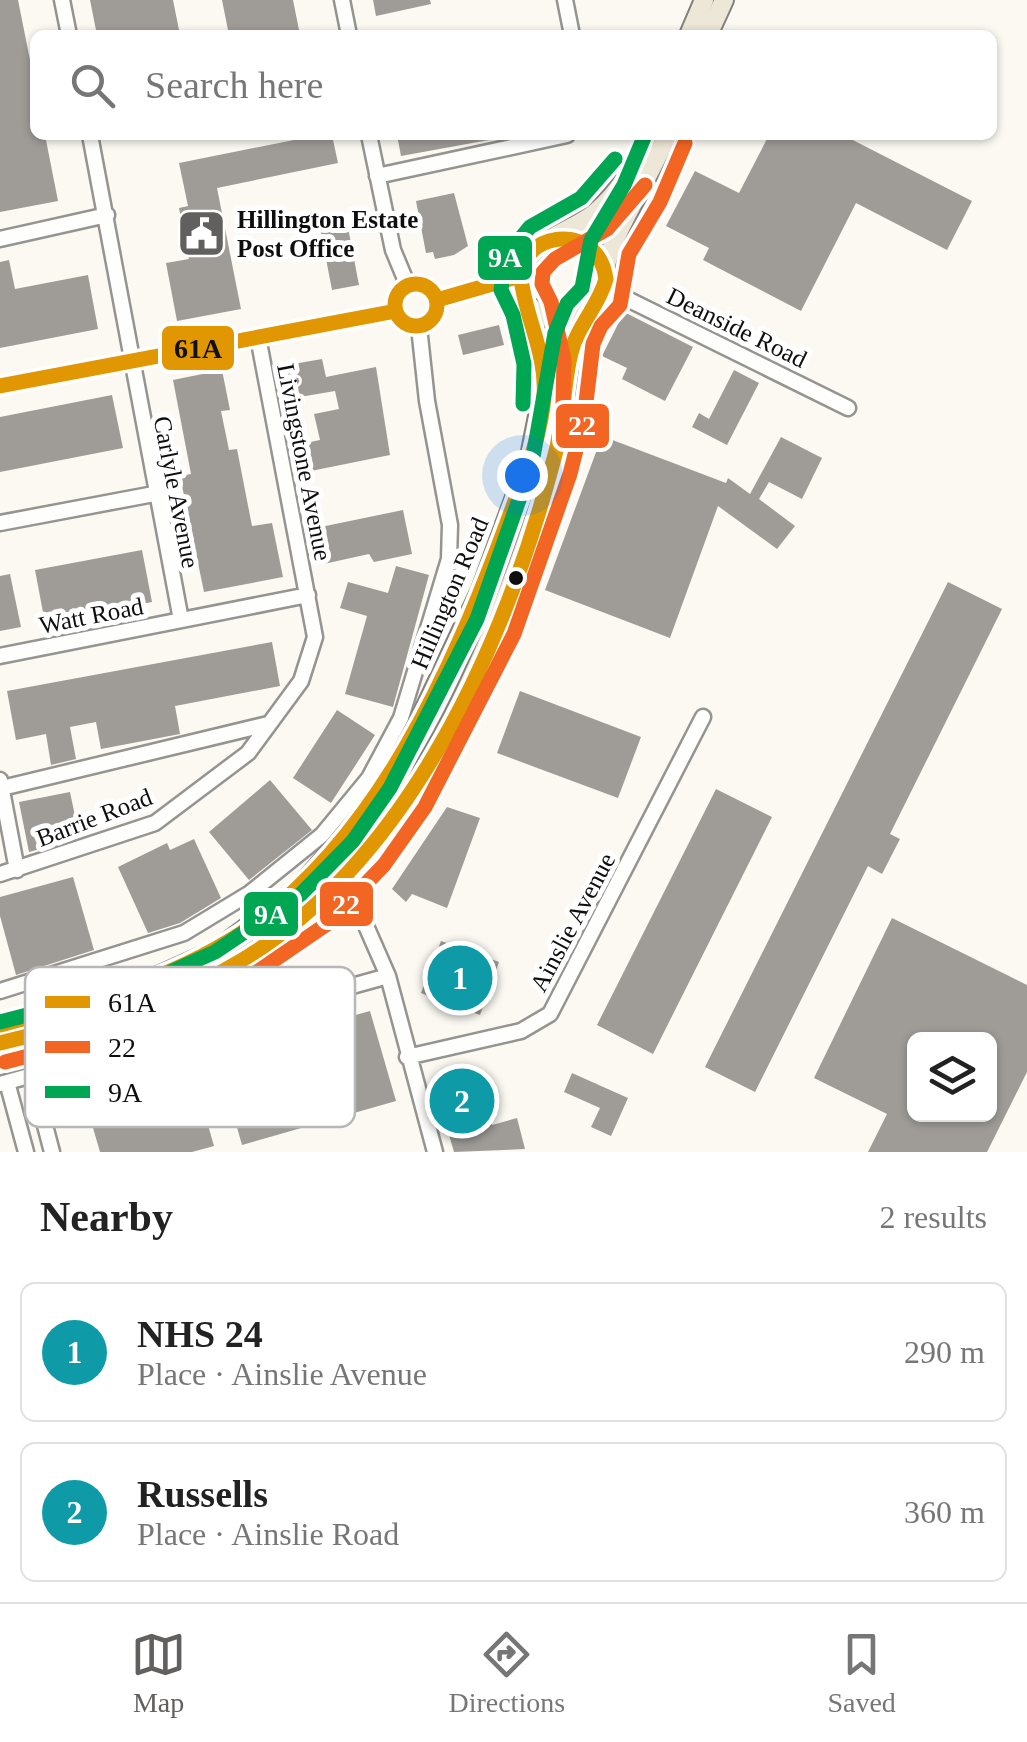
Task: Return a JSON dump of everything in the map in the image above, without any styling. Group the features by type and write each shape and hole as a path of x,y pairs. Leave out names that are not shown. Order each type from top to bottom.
{"main road":[{"path":"691,30 704,0"},
{"path":"710,30 724,0"},
{"path":"645,140 635,163 607,202 530,255 520,276 524,297 532,308 558,322 584,315 605,288 605,268 614,238 642,194 665,140"},
{"path":"552,239 583,242 605,268"},
{"name":"Hillington Road","path":"176,967 218,948 298,889 367,810 411,738 488,576 530,456 545,381 532,308"},
{"name":"Hillington Road","path":"228,967 308,913 357,866 406,798 495,628 551,469 564,416 570,354 584,315"},
{"name":"Hillington Road","path":"0,1025 25,1018"},
{"name":"Hillington Road","path":"0,1044 25,1037"}],"street":[{"path":"62,0 68,30"},
{"path":"342,0 348,30"},
{"path":"565,0 571,30"},
{"name":"Carlyle Avenue","path":"91,140 107,215 129,362 181,620"},
{"path":"370,140 393,250 408,286"},
{"path":"377,176 545,140"},
{"path":"0,239 107,215"},
{"path":"437,300 520,276"},
{"path":"408,286 426,286 437,300 435,315 419,327 405,324 396,311 398,294 408,286"},
{"name":"Deanside Road","path":"605,288 848,408"},
{"path":"0,386 396,311"},
{"path":"76,967 184,934 250,893 322,835 368,778 401,718 449,559 450,525 426,400 419,327"},
{"name":"Livingstone Avenue","path":"258,338 308,595"},
{"path":"0,523 154,494"},
{"name":"Watt Road","path":"0,656 308,595"},
{"name":"Barrie Road","path":"0,874 155,824 248,752 301,681 315,636 308,595"},
{"name":"Ainslie Avenue","path":"407,1056 522,1031 550,1014 703,717"},
{"path":"17,870 1,784 268,724"},
{"path":"357,866 354,894 388,976 434,1152"},
{"path":"308,913 335,908 362,920"},
{"path":"355,985 388,976"},
{"path":"0,990 25,982"},
{"path":"3,1084 26,1152"},
{"path":"45,1127 52,1152"}],"building":[{"path":"0,0 18,0 30,60 30,140 46,140 58,201 0,212"},
{"path":"90,0 173,0 179,30 96,30"},
{"path":"222,0 293,0 299,30 228,30"},
{"path":"373,0 430,0 431,4 376,16"},
{"path":"294,140 333,140 338,163 217,188 241,309 177,321 166,263 189,259 179,208 188,206 179,163"},
{"path":"398,140 489,140 401,156"},
{"path":"766,140 853,140 972,201 947,250 856,203 801,311 703,260 709,248 666,226 695,171 739,193"},
{"path":"454,193 468,246 454,255 435,259 433,252 426,253 416,201"},
{"path":"345,212 359,285 332,290 318,217"},
{"path":"9,260 15,289 88,275 98,329 0,348 0,262"},
{"path":"624,312 693,347 665,401 622,379 627,368 602,356"},
{"path":"499,325 504,345 463,355 458,335"},
{"path":"322,359 326,377 376,367 390,455 301,473 296,445 320,440 314,414 339,409 335,391 282,400 276,367"},
{"path":"222,370 230,410 221,411 229,450 237,449 252,526 272,523 283,577 204,592 180,476 191,474 173,380"},
{"path":"734,370 759,383 727,445 692,427 699,413 709,419"},
{"path":"112,395 123,448 0,472 0,417"},
{"path":"602,436 726,483 728,478 750,494 781,437 822,458 802,499 769,482 759,499 795,526 777,549 718,506 670,638 545,590"},
{"path":"403,510 412,554 374,562 369,554 319,565 311,529"},
{"path":"142,550 152,602 45,623 35,570"},
{"path":"396,566 429,575 393,707 345,694 367,616 340,608 348,582 388,593"},
{"path":"10,574 21,627 0,631 0,576"},
{"path":"948,582 1002,609 890,834 900,839 882,874 868,866 755,1092 705,1067"},
{"path":"272,642 280,686 175,706 180,734 101,749 96,722 70,727 76,759 51,765 46,734 16,740 7,691"},
{"path":"520,691 641,737 618,798 497,753"},
{"path":"337,710 375,735 331,803 293,778"},
{"path":"270,780 312,830 249,880 209,832"},
{"path":"716,789 772,817 653,1054 597,1025"},
{"path":"70,792 79,835 46,842 47,847 29,852 19,802"},
{"path":"447,807 480,818 447,908 412,894 406,902 392,889"},
{"path":"194,839 221,898 180,923 148,933 118,867 167,843 170,850"},
{"path":"73,877 94,950 41,967 25,967 25,972 16,975 0,916 0,897"},
{"path":"892,918 1027,985 1027,1072 987,1152 868,1152 887,1114 814,1078"},
{"path":"441,941 499,962 480,1015 421,993"},
{"path":"370,1011 396,1101 355,1113 355,1015"},
{"path":"477,1071 492,1125 517,1118 525,1149 454,1152 434,1083"},
{"path":"572,1073 628,1098 611,1136 591,1127 600,1108 564,1092"},
{"path":"93,1127 209,1127 214,1146 192,1152 100,1152"},
{"path":"237,1127 305,1127 242,1145"}],"transit line":[{"name":"9A","path":"181,967 215,952 301,894 353,841 390,788 477,619 532,463 555,333 567,304 582,288 591,240 624,185 643,140"},
{"name":"22","path":"264,967 327,924 384,865 425,807 514,634 570,474 584,419 593,344 601,326 620,305 629,254 660,202 685,143"},
{"name":"9A","path":"523,404 524,364 513,315 501,290 505,257 530,227 581,198 615,159"},
{"name":"22","path":"563,404 564,360 551,302 542,284 543,272 555,259 607,229 645,185"},
{"name":"61A","path":"179,967 240,934 289,896 371,802 405,748 462,635 535,443 544,382 522,285 523,267 530,253 543,244 558,239 574,240 600,260 606,279 571,353 559,439 535,525 477,675 439,747 396,814 345,876 288,928 229,967"},
{"name":"61A","path":"437,300 520,276"},
{"name":"61A","path":"416,284 431,290 437,305 431,320 416,326 401,320 395,305 401,290 416,284"},
{"name":"61A","path":"0,386 396,311"},
{"name":"9A","path":"0,1022 25,1016"},
{"name":"61A","path":"0,1025 25,1018"},
{"name":"61A","path":"0,1043 25,1037"},
{"name":"22","path":"5,1062 25,1057"}],"place":[{"name":"Hillington Estate Post Office","path":"202,233"},
{"name":"NHS 24","path":"460,978"},
{"name":"Russells","path":"462,1101"}]}
